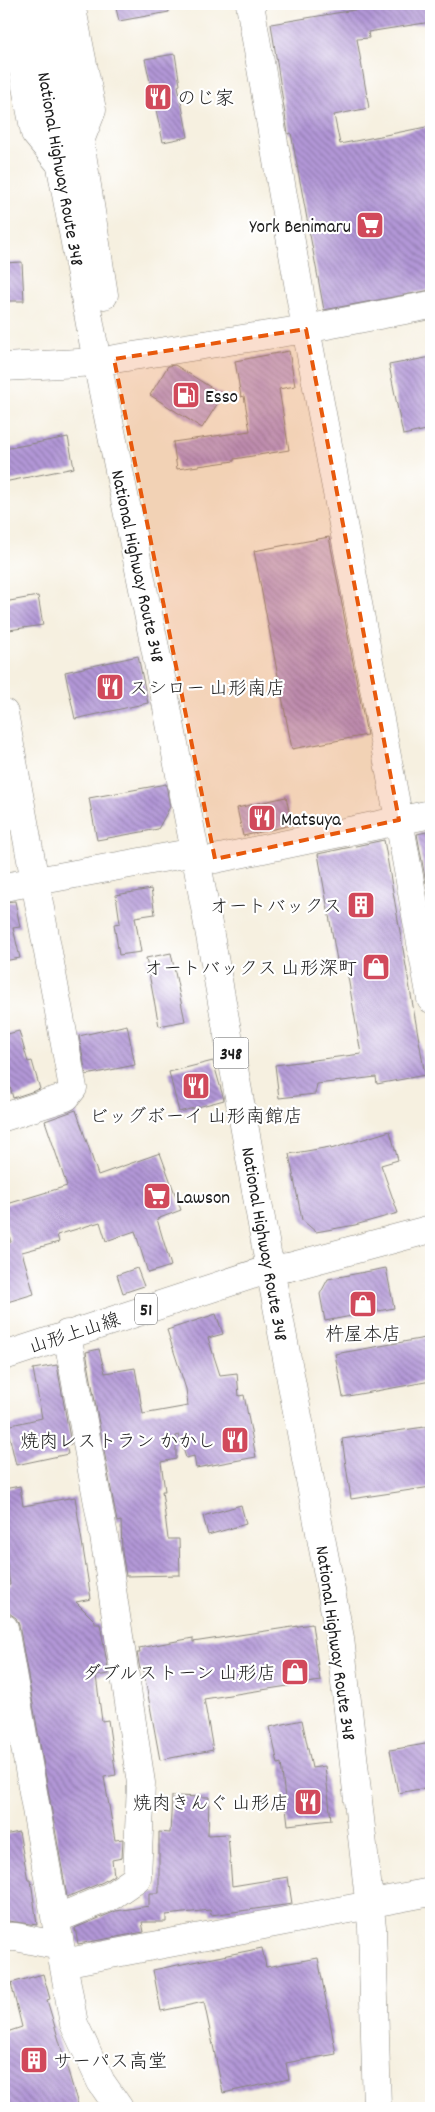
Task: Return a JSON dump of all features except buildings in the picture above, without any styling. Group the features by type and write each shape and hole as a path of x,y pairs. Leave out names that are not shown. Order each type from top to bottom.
{"main road":[{"path":"10,4 35,133 62,166"},
{"name":"National Highway Route 348","path":"32,4 62,166 105,361 164,692 205,855 280,1268 340,1638 377,1903 394,2108"},
{"name":"National Highway Route 348","path":"52,4 80,141 105,361"},
{"path":"71,4 92,110 80,141"},
{"path":"251,4 306,329 431,999"},
{"path":"4,367 105,361 306,329 431,305"},
{"path":"4,713 73,1088 66,1097 4,1118"},
{"path":"4,887 205,855 431,814"},
{"name":"山形上山線","path":"4,1356 67,1334 280,1268 431,1229"},
{"path":"56,1919 112,1896 137,1878 141,1783 104,1536 67,1334"},
{"path":"4,1628 6,1656 74,2024 101,2082 119,2108"},
{"path":"4,1937 16,1937 61,1955 377,1903 431,1892"},
{"name":"National Highway Route 348","path":"377,1903 377,2108"}],"highlighted area":[{"path":"306,329 399,820 215,859 114,359"}],"place":[{"name":"のじ家","path":"158,97"},
{"name":"York Benimaru","path":"370,225"},
{"name":"Esso","path":"186,395"},
{"name":"スシロー 山形南店","path":"110,687"},
{"name":"Matsuya","path":"262,818"},
{"name":"オートバックス","path":"361,905"},
{"name":"オートバックス 山形深町","path":"376,967"},
{"name":"ビッグボーイ 山形南館店","path":"196,1086"},
{"name":"Lawson","path":"157,1196"},
{"name":"杵屋本店","path":"363,1304"},
{"name":"焼肉レストラン かかし","path":"235,1440"},
{"name":"ダブルストーン 山形店","path":"295,1672"},
{"name":"焼肉きんぐ 山形店","path":"308,1802"},
{"name":"サーパス高堂","path":"34,2060"}]}
